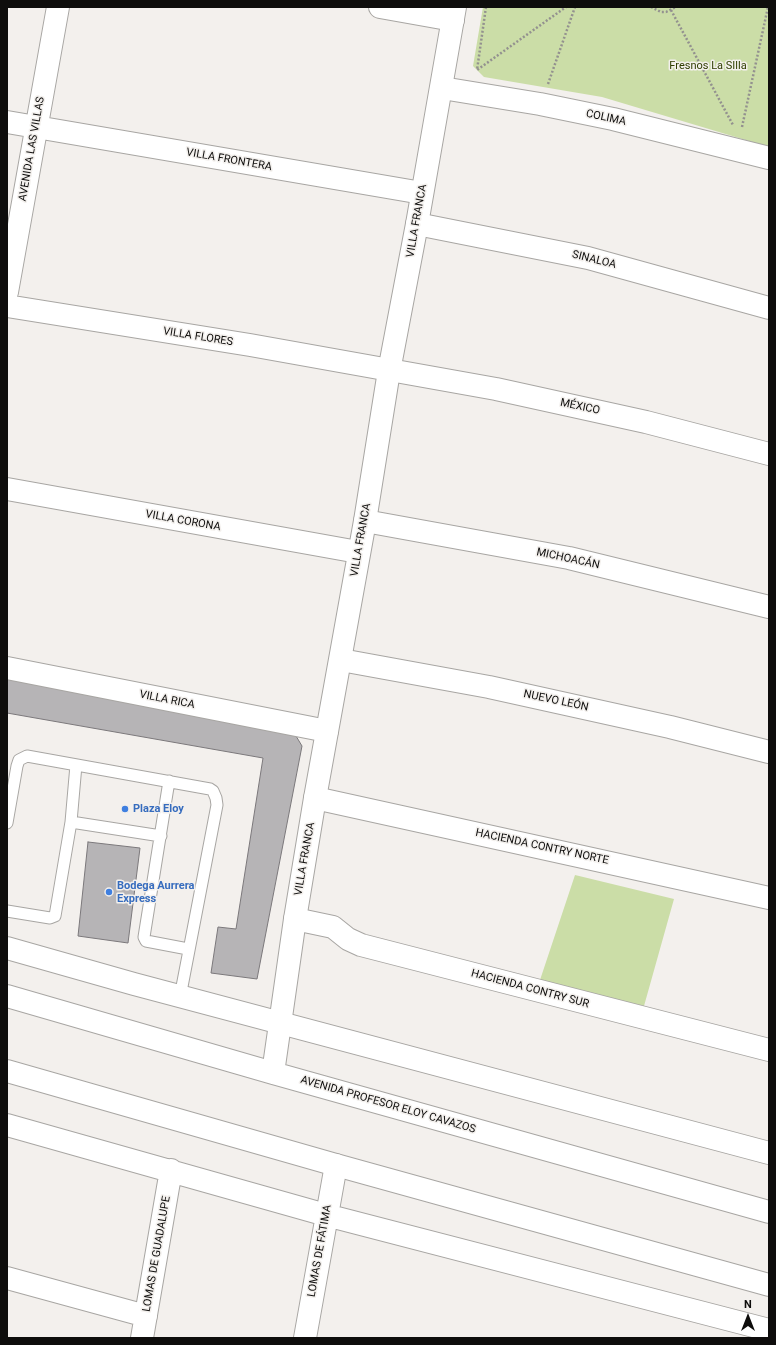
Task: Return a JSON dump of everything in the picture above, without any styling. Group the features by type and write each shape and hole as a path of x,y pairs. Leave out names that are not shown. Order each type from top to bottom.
{"street":[{"name":"AVENIDA LAS VILLAS","path":"7,292 58,7"},
{"path":"380,7 454,14"},
{"name":"VILLA FRANCA","path":"273,1073 295,919 315,798 341,660 389,371 442,88 454,14"},
{"name":"COLIMA","path":"442,88 540,104 642,126 769,158"},
{"name":"VILLA FRONTERA","path":"7,122 422,193"},
{"name":"SINALOA","path":"417,224 588,258 769,308"},
{"name":"VILLA FLORES","path":"7,306 250,345 389,371"},
{"name":"MÉXICO","path":"389,371 503,390 646,422 769,454"},
{"name":"VILLA CORONA","path":"7,489 358,552"},
{"name":"MICHOACÁN","path":"365,521 569,558 769,607"},
{"name":"NUEVO LEÓN","path":"341,660 489,687 670,727 769,752"},
{"name":"VILLA RICA","path":"7,668 327,731"},
{"name":"HACIENDA CONTRY NORTE","path":"315,798 769,898"},
{"name":"HACIENDA CONTRY SUR","path":"295,919 333,927 348,939 361,945 769,1050"},
{"path":"7,948 180,997 769,1153"},
{"name":"AVENIDA PROFESOR ELOY CAVAZOS","path":"7,996 273,1073 769,1212"},
{"path":"7,1071 336,1165 769,1285"},
{"path":"7,1125 171,1170 326,1215 769,1330"},
{"name":"LOMAS DE FÁTIMA","path":"304,1338 336,1165"},
{"name":"LOMAS DE GUADALUPE","path":"142,1338 171,1170"},
{"path":"7,1278 146,1316"}],"lane":[{"path":"7,823 17,766 22,757 32,756 210,788 216,798 216,805 180,997"},
{"path":"7,911 50,918 55,916 71,822 76,765"},
{"path":"169,781 144,940 188,949"},
{"path":"71,822 161,836"}],"path":[{"path":"486,7 477,70 566,7"},
{"path":"540,104 575,7"},
{"path":"651,7 661,12 672,10 676,7"},
{"path":"741,130 768,7"},
{"path":"672,10 736,131"}],"green space":[{"name":"Fresnos La SIlla","path":"483,7 769,7 769,147 602,97 484,77 473,66"},
{"path":"575,875 674,899 644,1006 539,983"}],"building":[{"path":"7,679 293,731 302,746 257,979 211,973 218,927 236,929 263,758 7,713"},
{"name":"Bodega Aurrera Express","path":"88,842 140,848 128,943 78,936"}],"place":[{"name":"Plaza Eloy","path":"125,809"},
{"name":"Bodega Aurrera Express","path":"109,892"}]}
